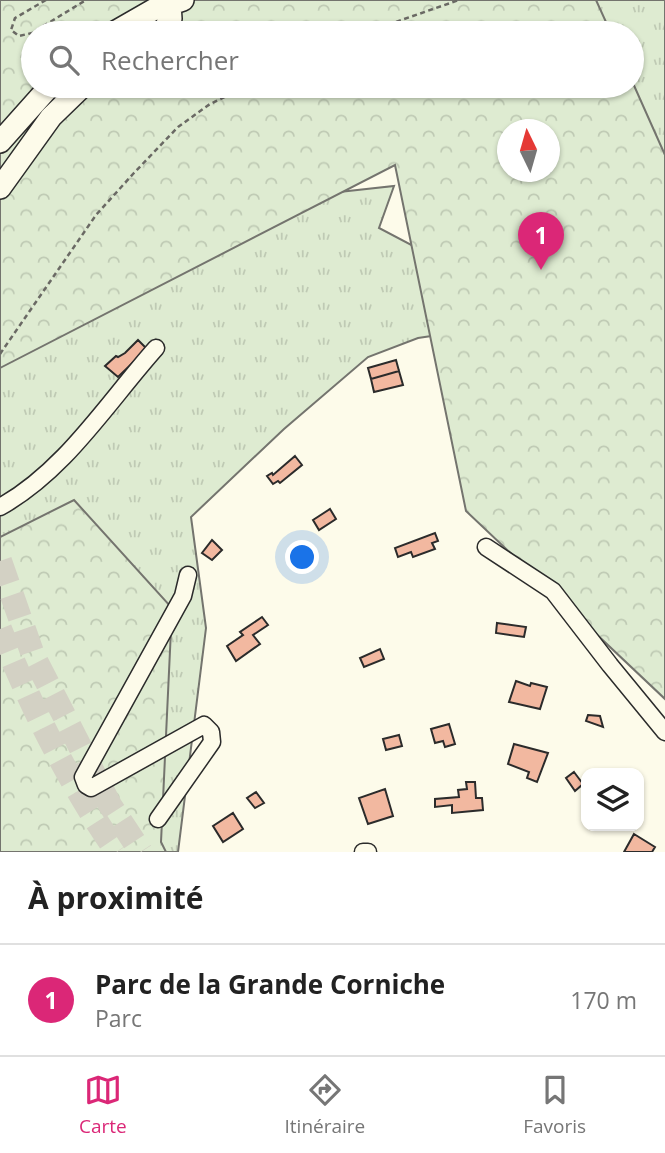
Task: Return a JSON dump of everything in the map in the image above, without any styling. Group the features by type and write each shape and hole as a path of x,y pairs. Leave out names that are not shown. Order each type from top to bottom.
{"main road":[{"path":"132,21 176,2"},
{"path":"170,21 176,2"},
{"path":"0,142 39,98"},
{"path":"0,188 51,117 71,98"}],"lane":[{"path":"0,507 38,482 88,430 156,348"},
{"path":"486,547 553,591 665,732"},
{"path":"158,819 212,742 211,732 204,725 91,788 86,785 83,777 183,596 188,575"},
{"path":"362,852 368,852"}],"path":[{"path":"21,36 11,30 15,18 47,0"},
{"path":"52,21 86,0"},
{"path":"399,21 459,0"},
{"path":"0,354 96,215 178,127 223,98"}],"green space":[{"path":"0,0 21,21 21,98 64,98 312,195 394,186 379,228 421,250 479,329 418,338 368,357 284,429 191,517 206,628 178,852 0,852"},
{"path":"0,0 596,0 606,21 21,21 21,98 640,98 665,155 665,699 466,511 395,165 0,368"},
{"path":"582,0 665,0 665,220 635,98 644,98 644,21 590,21"},
{"path":"74,500 172,608 161,842 166,852 0,852 0,537"}],"building":[{"path":"138,340 147,349 118,377 105,366 116,356 125,353"},
{"path":"396,360 399,371 371,379 368,368"},
{"path":"399,371 403,385 374,392 371,379"},
{"path":"295,456 302,465 280,483 278,481 273,484 267,476 272,473 273,475"},
{"path":"330,509 336,519 319,530 313,520"},
{"path":"435,533 438,541 432,543 435,549 413,557 411,552 398,557 395,548"},
{"path":"212,540 222,550 212,560 202,553"},
{"path":"262,617 268,625 253,635 260,644 236,661 227,646 243,635 240,632"},
{"path":"497,623 526,627 524,637 496,633"},
{"path":"380,649 384,659 364,667 360,658"},
{"path":"516,681 530,686 531,683 547,687 540,709 509,702"},
{"path":"588,715 600,716 603,727 586,721"},
{"path":"449,724 455,744 445,747 443,741 435,743 431,729"},
{"path":"399,735 402,746 386,750 383,739"},
{"path":"514,744 548,753 537,782 527,778 529,772 508,764"},
{"path":"574,772 581,786 575,791 566,778"},
{"path":"466,782 475,782 476,798 482,798 483,810 452,813 452,805 435,807 435,799 459,797 458,790 467,789"},
{"path":"385,789 393,816 368,824 359,798"},
{"path":"256,792 264,803 255,808 247,798"},
{"path":"233,813 243,829 223,842 213,826"},
{"path":"634,834 655,847 652,852 624,852"}],"tunnel":[{"path":"0,561 33,655 110,805 141,852"},
{"path":"0,629 52,744 117,852"}],"place":[{"name":"Parc de la Grande Corniche","path":"541,270"}]}
